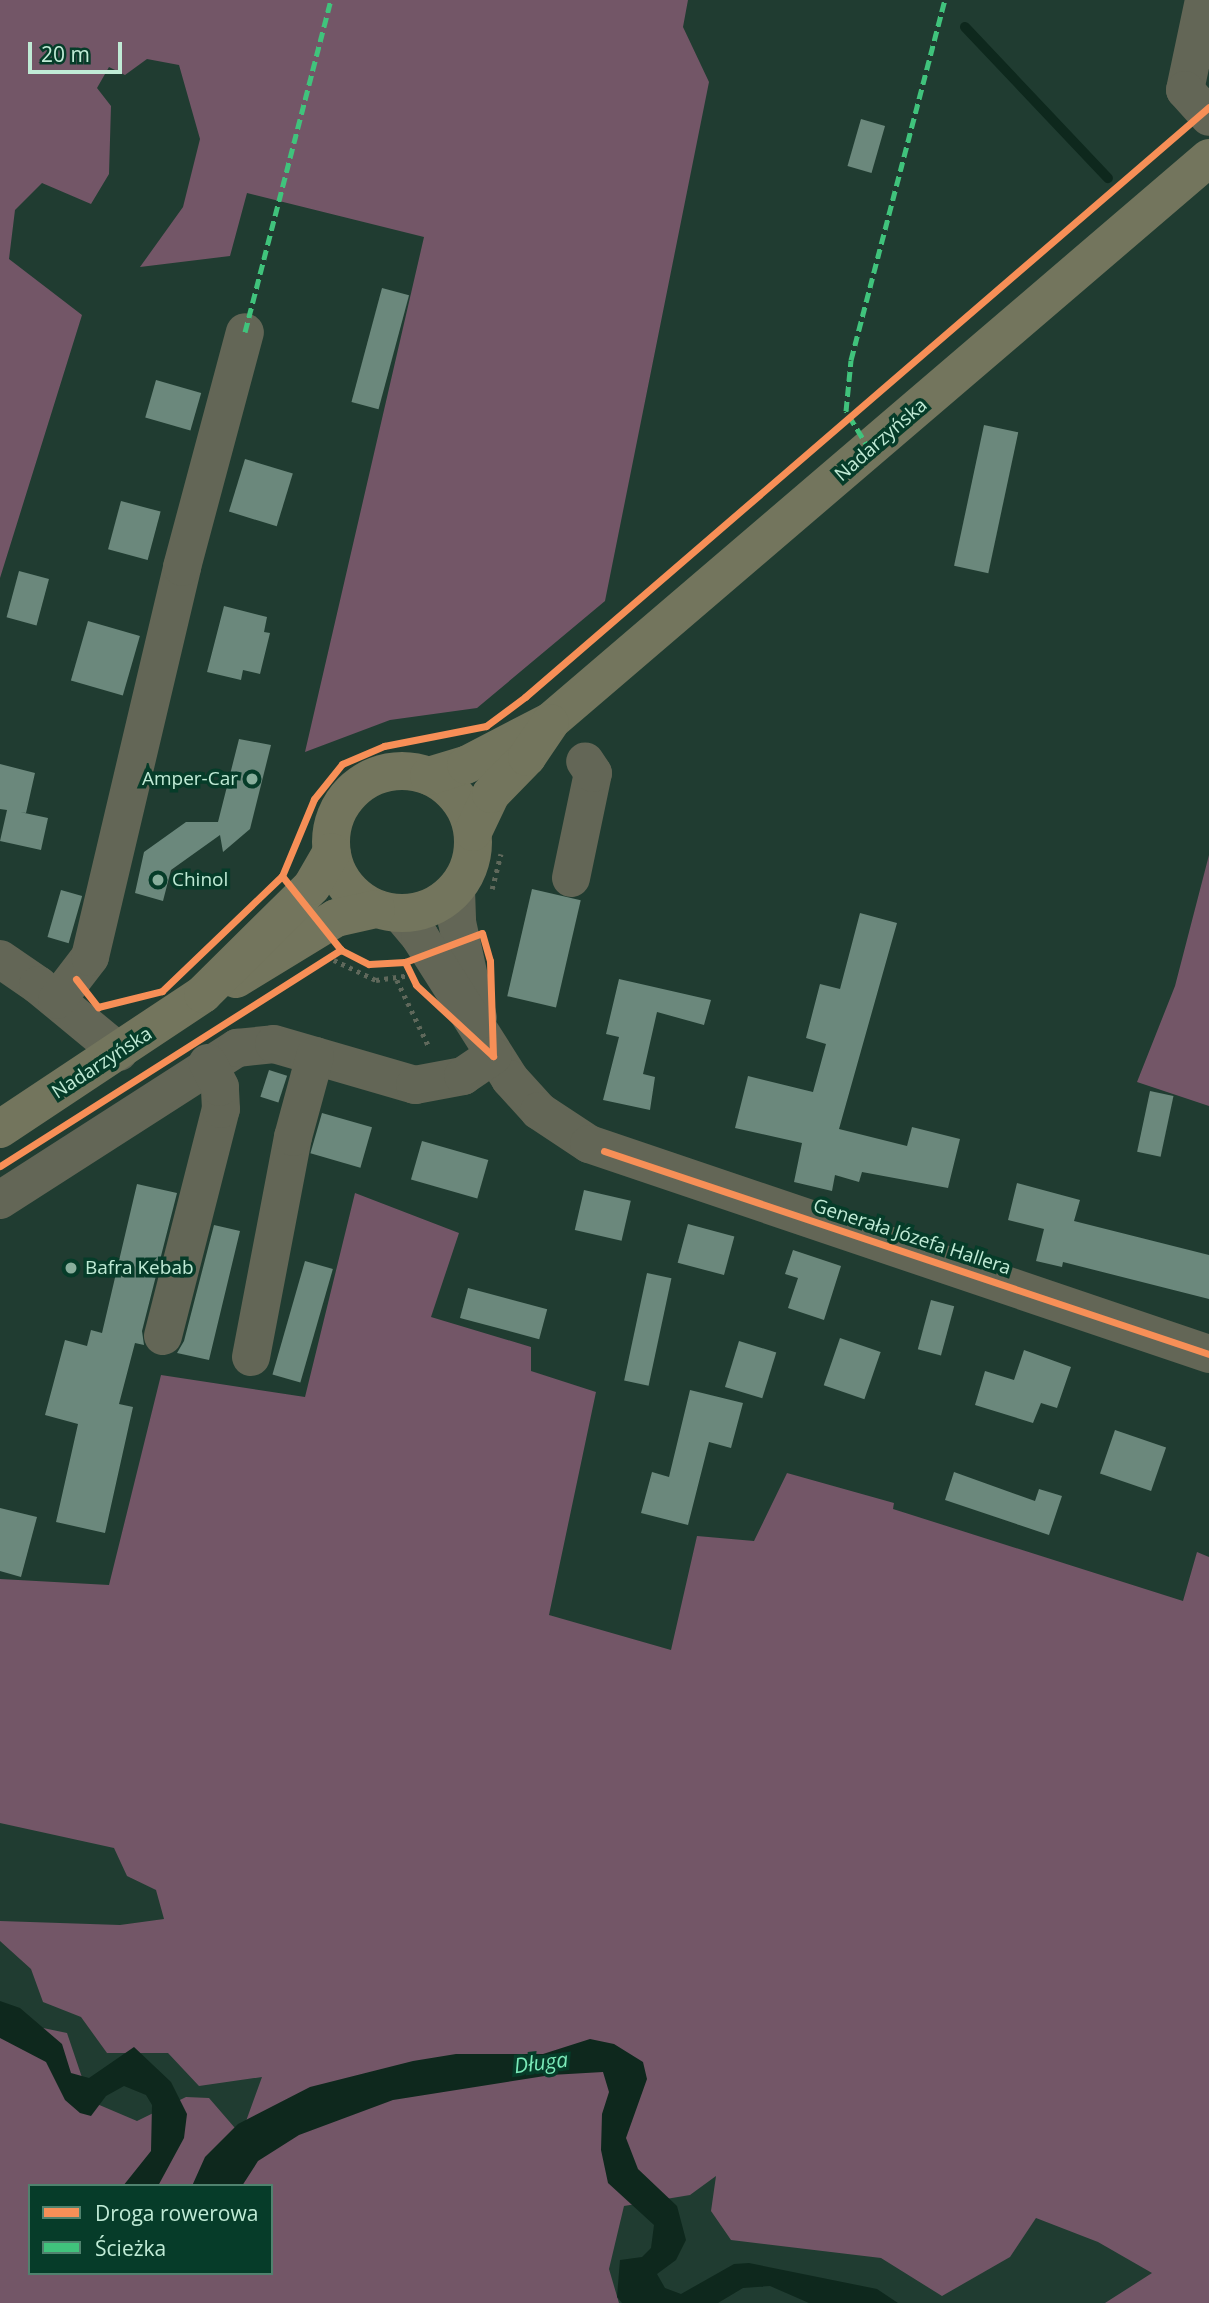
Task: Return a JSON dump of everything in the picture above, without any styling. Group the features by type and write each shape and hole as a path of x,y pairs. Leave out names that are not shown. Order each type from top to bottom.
{"main road":[{"name":"Nadarzyńska","path":"429,776 466,765 551,722 1209,158"},
{"name":"Nadarzyńska","path":"488,842 491,794 527,757 551,722"},
{"path":"392,772 429,776 458,798 488,842 469,869 473,890 425,910 388,911 346,887 332,852 336,816 358,786 392,772"},
{"name":"Nadarzyńska","path":"203,995 312,886 332,852"},
{"name":"Nadarzyńska","path":"0,1129 203,995 327,942 351,912 388,911"}],"street":[{"path":"1203,0 1185,90 1209,117"},
{"path":"57,1000 90,957 182,567 245,332"},
{"path":"571,878 593,773 585,761"},
{"name":"Generała Józefa Hallera","path":"473,890 457,922 487,1045"},
{"name":"Generała Józefa Hallera","path":"388,911 423,969 487,1045 533,1118 604,1151 1209,1354"},
{"path":"0,960 57,1000 119,1052"},
{"path":"0,1200 208,1063 256,1044 274,1044 415,1085 463,1076 487,1045"},
{"path":"251,1357 293,1137 315,1056"},
{"path":"163,1336 221,1109 220,1087 208,1063"}],"path":[{"path":"473,890 488,842"},
{"path":"327,942 369,964"},
{"path":"327,942 366,978 397,980 436,1062"}],"shaded area":[{"path":"0,0 688,0 683,27 709,82 605,601 477,708 390,720 305,752 424,237 247,193 230,256 140,267 183,207 200,139 179,65 147,59 125,75 109,67 97,88 111,106 109,174 91,204 42,183 15,210 9,259 82,315 0,578"},
{"path":"1209,855 1209,1106 1137,1082 1175,986"},
{"path":"355,1193 459,1233 431,1317 531,1347 531,1371 596,1392 549,1615 671,1650 697,1536 754,1541 787,1473 894,1503 893,1509 1183,1601 1197,1552 1209,1557 1209,2303 1105,2303 1152,2273 1098,2242 1036,2218 1010,2257 942,2296 881,2258 731,2240 711,2211 716,2176 690,2195 624,2206 609,2269 619,2303 0,2303 0,2019 67,2033 90,2101 137,2121 186,2097 209,2098 241,2135 262,2077 199,2086 168,2053 107,2053 81,2017 43,2002 31,1969 0,1941 0,1921 120,1925 164,1919 156,1890 127,1876 114,1848 0,1823 0,1579 109,1585 161,1375 305,1397"}],"water":[{"path":"0,2001 20,2008 62,2044 71,2073 89,2078 134,2047 171,2082 187,2114 184,2138 159,2184 125,2184 151,2151 152,2105 146,2095 124,2086 106,2096 91,2116 80,2113 65,2100 46,2062 0,2038"},
{"name":"Długa","path":"590,2039 614,2044 643,2062 647,2079 626,2138 638,2169 677,2206 686,2240 676,2260 657,2274 665,2288 681,2294 734,2264 749,2263 877,2289 898,2303 809,2303 770,2286 743,2288 718,2303 622,2303 617,2297 620,2260 642,2257 651,2248 654,2225 608,2183 601,2150 602,2114 609,2092 603,2072 551,2075 393,2100 299,2135 258,2161 243,2184 193,2184 205,2157 238,2124 310,2087 413,2061 456,2054 543,2054"}],"building":[{"path":"861,119 885,126 872,173 847,166"},
{"path":"382,288 409,295 379,409 351,402"},
{"path":"156,380 201,393 190,430 145,417"},
{"path":"984,425 1018,432 988,573 954,566"},
{"path":"245,459 293,474 277,526 229,512"},
{"path":"121,501 161,512 148,560 108,549"},
{"path":"19,571 49,579 37,625 7,617"},
{"path":"224,606 267,617 264,632 270,633 260,674 243,670 241,680 207,672"},
{"path":"88,621 140,636 123,695 71,681"},
{"path":"239,739 271,745 250,829 223,852 220,835 171,870 163,901 135,893 144,852 186,822 218,822"},
{"path":"0,764 35,773 26,813 20,812 48,818 41,850 0,841 7,810 0,809"},
{"path":"532,889 581,900 556,1007 507,996"},
{"path":"61,890 82,896 69,943 47,937"},
{"path":"860,913 897,923 839,1129 907,1146 912,1127 960,1139 948,1188 862,1172 859,1182 835,1175 832,1191 794,1182 802,1143 735,1128 748,1076 813,1092 826,1044 806,1038 820,984 840,989"},
{"path":"619,979 711,1000 704,1025 657,1012 643,1074 655,1077 650,1110 603,1100 619,1037 606,1034"},
{"path":"269,1070 287,1076 278,1103 260,1097"},
{"path":"1150,1091 1173,1096 1161,1157 1137,1152"},
{"path":"322,1113 372,1127 360,1168 310,1153"},
{"path":"422,1141 488,1160 477,1198 411,1179"},
{"path":"1017,1183 1080,1200 1074,1221 1209,1255 1209,1299 1063,1262 1062,1267 1036,1261 1044,1229 1008,1220"},
{"path":"137,1184 177,1193 142,1331 144,1345 135,1343 119,1404 133,1407 105,1533 56,1522 78,1424 45,1415 65,1340 87,1346 91,1330 102,1333"},
{"path":"584,1190 631,1201 622,1241 575,1230"},
{"path":"688,1224 734,1236 724,1275 678,1263"},
{"path":"214,1225 240,1231 209,1360 177,1353 184,1341"},
{"path":"793,1250 841,1266 824,1320 788,1308 798,1278 785,1274"},
{"path":"305,1261 333,1269 300,1382 272,1374"},
{"path":"647,1273 671,1278 649,1386 624,1381"},
{"path":"468,1288 547,1309 539,1339 460,1318"},
{"path":"931,1300 954,1306 941,1355 918,1349"},
{"path":"840,1338 881,1352 864,1399 824,1385"},
{"path":"739,1341 776,1352 762,1398 725,1387"},
{"path":"1024,1350 1071,1367 1057,1408 1041,1403 1033,1423 975,1405 985,1371 1014,1380"},
{"path":"690,1390 743,1403 731,1448 709,1442 688,1525 641,1513 652,1472 669,1477"},
{"path":"1115,1430 1166,1448 1151,1491 1100,1473"},
{"path":"954,1472 1035,1501 1039,1489 1062,1496 1049,1535 945,1500"},
{"path":"0,1508 37,1517 21,1577 0,1571"}],"waterway":[{"path":"965,27 1108,178"}],"marked path":[{"path":"245,332 331,0"},
{"path":"870,450 846,411 851,360 945,0"}],"cycle path":[{"path":"76,979 98,1007 162,991 282,876 314,799 342,764 384,746 486,726 525,697 1209,107"},
{"path":"282,876 341,950 369,964 405,962 482,933 490,961 493,1056"},
{"path":"0,1166 341,950"},
{"path":"405,962 416,985 493,1056"},
{"path":"604,1151 1209,1354"}],"place":[{"name":"Amper-Car","path":"252,779"},
{"name":"Chinol","path":"158,880"},
{"name":"Bafra Kebab","path":"71,1268"}]}
